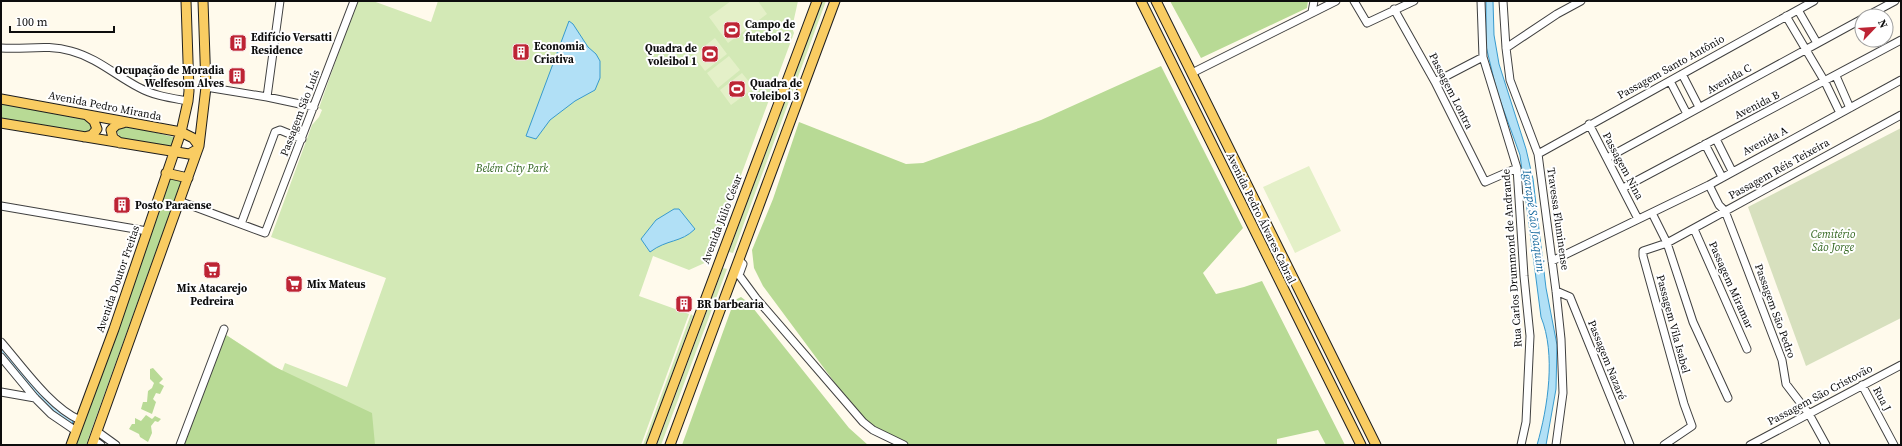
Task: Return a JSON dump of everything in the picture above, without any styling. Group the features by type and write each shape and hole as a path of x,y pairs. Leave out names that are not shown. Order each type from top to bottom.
{"main road":[{"name":"Avenida Doutor Freitas","path":"71,445 114,329 173,151 181,132 188,101 186,1"},
{"path":"96,440 198,148 206,87 203,1"},
{"path":"799,50 810,1"},
{"name":"Avenida Júlio César","path":"651,445 817,1"},
{"path":"670,445 835,1"},
{"name":"Avenida Pedro Álvares Cabral","path":"1141,1 1361,445"},
{"name":"Avenida Pedro Álvares Cabral","path":"1156,1 1376,445"},
{"name":"Avenida Pedro Miranda","path":"1,99 124,123 181,132 193,138 198,148"},
{"path":"82,137 92,134 97,128 94,121 86,115"},
{"path":"1,122 121,144 189,154 198,148"},
{"path":"121,144 114,138 111,130 116,125 124,123"},
{"path":"166,173 188,178"}],"street":[{"path":"267,97 280,1"},
{"name":"Passagem São Luís","path":"241,224 266,233 354,1"},
{"path":"1312,12 1314,1"},
{"path":"1192,73 1336,1"},
{"path":"1354,1 1366,23 1414,1"},
{"name":"Rua Carlos Drummond de Andrande","path":"1481,1 1483,57 1517,168 1524,276 1530,336 1526,422 1520,445"},
{"name":"Travessa Fluminense","path":"1504,1 1506,48 1510,80 1538,154 1556,292 1561,340 1563,393 1556,445"},
{"path":"1506,48 1581,1"},
{"name":"Passagem Santo Antônio","path":"1538,154 1589,124 1814,1"},
{"path":"1882,8 1895,1"},
{"name":"Passagem Lontra","path":"1394,9 1435,82 1484,182 1517,168"},
{"path":"1798,10 1817,43"},
{"path":"1786,16 1804,50 1825,82 1840,113"},
{"name":"Avenida C","path":"1607,158 1854,23"},
{"name":"Avenida B","path":"1623,188 1825,82 1901,40"},
{"path":"1,48 49,46 71,51 107,67 139,88 155,95 188,101"},
{"path":"1435,82 1483,57"},
{"path":"1682,74 1699,108"},
{"path":"1836,76 1850,108"},
{"name":"Avenida A","path":"1552,261 1709,185 1732,171 1901,80"},
{"path":"1670,81 1687,114"},
{"path":"206,87 267,97 314,107"},
{"name":"Passagem Réis Teixeira","path":"1668,243 1901,115"},
{"name":"Passagem Nina","path":"1589,124 1638,219"},
{"path":"179,201 241,224 276,131 280,130 302,139"},
{"path":"1716,138 1732,171"},
{"path":"1705,144 1722,177"},
{"name":"Passagem São Pedro","path":"1709,185 1719,205 1725,211 1782,360 1786,384 1809,414 1826,445"},
{"path":"1,206 147,231"},
{"path":"1652,213 1668,243 1693,322 1728,398"},
{"name":"Passagem Miramar","path":"1694,229 1747,350"},
{"name":"Passagem Vila Isabel","path":"1664,445 1692,426 1684,404 1643,256 1643,251 1668,243"},
{"path":"739,260 743,264 739,275 756,298 863,422 873,430 904,445"},
{"name":"Passagem Nazaré","path":"1556,292 1570,297 1630,445"},
{"path":"180,445 224,329"},
{"path":"1,342 56,404 70,415 80,420"},
{"path":"1,357 35,398 51,414 76,431"},
{"name":"Passagem São Cristovão","path":"1752,445 1901,365"},
{"name":"Rua J","path":"1862,385 1894,445"},
{"path":"1,392 35,398"},
{"path":"96,440 116,445"}],"green space":[{"name":"Belém City Park","path":"357,1 373,1 431,22 438,1 798,1 792,28 794,33 709,261 689,270 653,256 639,296 689,314 641,445 183,445 223,333 282,371 285,363 347,387 386,278 271,237 312,125 319,117 322,110 319,108"},
{"name":"Campo de futebol 2","path":"731,1 758,1 767,14 728,43 709,17"},
{"path":"822,1 826,1 733,253 729,252"},
{"path":"1170,1 1308,1 1307,8 1201,58"},
{"name":"Quadra de voleibol 1","path":"715,38 727,54 705,71 693,55"},
{"path":"729,56 740,70 718,88 707,73"},
{"path":"1161,66 1243,228 1203,273 1216,294 1262,281 1345,445 1326,445 1318,430 1277,439 1277,445 907,445 881,432 855,410 763,286 754,268 752,250 773,199 799,122 906,164 923,163 1041,120"},
{"name":"Quadra de voleibol 3","path":"742,73 754,88 731,105 720,90"},
{"path":"1,103 87,118 92,122 94,130 81,135 1,118"},
{"path":"126,126 174,137 171,147 120,138 116,129"},
{"name":"Cemitério São Jorge","path":"1901,128 1901,318 1806,366 1748,207"},
{"path":"1309,166 1341,231 1295,253 1263,187"},
{"path":"168,175 182,179 86,445 74,445"},
{"path":"723,268 727,269 661,445 657,445"},
{"path":"741,297 749,303 849,428 868,445 682,445 732,307 737,299"},
{"path":"691,314 693,316 646,445 643,445"},
{"path":"223,333 273,366 372,413 375,445 183,445"},
{"path":"153,368 163,379 159,383 164,386 160,394 156,393 153,399 156,402 152,414 141,409 143,402 147,402 148,391 152,388 154,383 150,379 150,369"},
{"path":"146,415 152,419 155,416 161,419 158,422 155,421 151,426 152,433 148,442 140,437 139,434 129,429 132,424 135,424 135,418 141,421"}],"water":[{"name":"Igarapé São Joaquim","path":"1486,1 1493,1 1494,35 1499,64 1526,149 1533,179 1546,288 1557,345 1556,389 1546,445 1537,445 1549,381 1546,332 1541,317 1520,155 1497,92 1486,46"},
{"path":"569,21 573,24 588,47 596,54 600,61 600,78 595,90 575,101 550,120 536,139 526,136"},
{"path":"674,209 679,209 695,229 684,237 662,245 650,252 641,239 656,220"},
{"path":"1,345 73,420 72,425 46,405 1,353"}],"place":[{"name":"Campo de futebol 2","path":"732,30"},
{"name":"Edifício Versatti Residence","path":"238,43"},
{"name":"Economia Criativa","path":"521,52"},
{"name":"Quadra de voleibol 1","path":"710,54"},
{"name":"Ocupação de Moradia Welfesom Alves","path":"237,76"},
{"name":"Quadra de voleibol 3","path":"737,89"},
{"name":"Posto Paraense","path":"122,205"},
{"name":"Mix Atacarejo Pedreira","path":"212,270"},
{"name":"Mix Mateus","path":"294,284"},
{"name":"BR barbearia","path":"684,304"}]}
